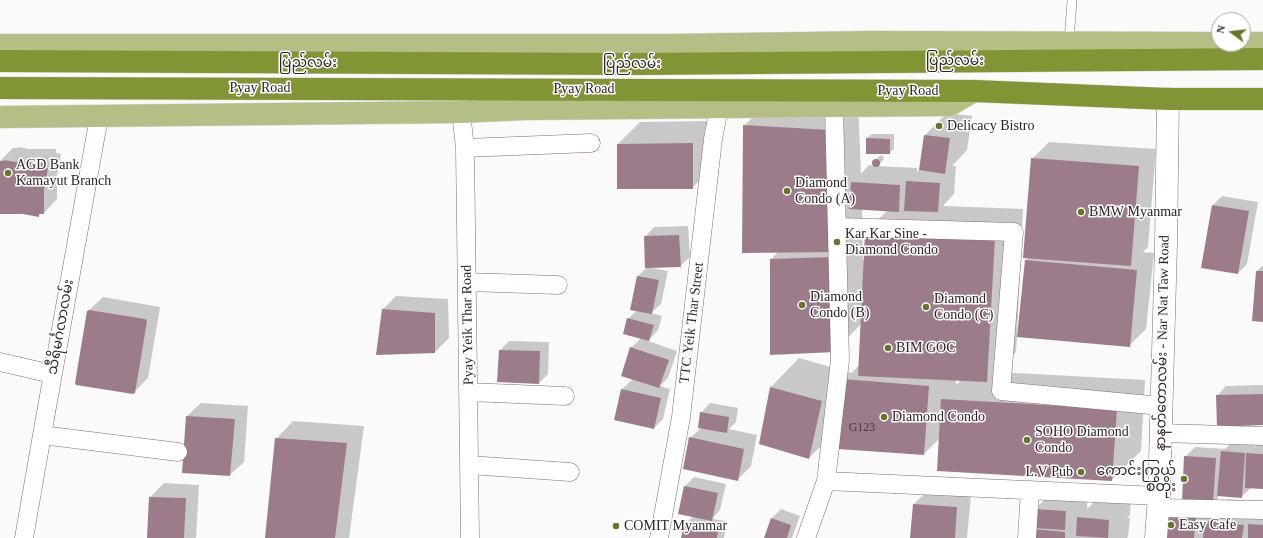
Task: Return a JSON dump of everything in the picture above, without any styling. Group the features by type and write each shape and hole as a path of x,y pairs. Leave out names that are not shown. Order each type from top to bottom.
{"highway":[{"name":"ပြည်လမ်း","path":"0,61 632,64 1263,59"},
{"name":"Pyay Road","path":"0,88 974,91 1168,99"},
{"path":"1168,99 1263,99"}],"main road":[{"name":"ပြည်လမ်း","path":"0,45 668,45 871,42 1211,43"},
{"path":"1251,43 1263,43"},
{"path":"0,117 461,112 525,109 950,105 974,91"},
{"name":"နာနတ်တောလမ်း - Nar Nat Taw Road","path":"1156,538 1159,502 1168,99"}],"street":[{"path":"806,538 826,481 840,360 834,106"},
{"name":"TTC Yeik Thar Street","path":"659,538 681,417 713,139 719,108"},
{"name":"Pyay Yeik Thar Road","path":"461,112 465,148 470,538"},
{"name":"သီရိမင်္ဂလာလမ်း","path":"24,538 52,374 100,117"},
{"path":"465,148 591,144"},
{"path":"838,227 1014,232 1002,391 1161,406"},
{"path":"467,282 558,285"},
{"path":"0,362 52,374"},
{"path":"468,392 565,396"},
{"path":"1160,433 1263,436"},
{"path":"42,434 178,452"},
{"path":"469,465 570,472"},
{"path":"826,481 1030,490 1263,510"},
{"path":"1027,538 1030,490"}],"lane":[{"path":"1069,42 1072,0"}],"building":[{"name":"Diamond Condo (A)","path":"743,125 830,130 834,252 742,253"},
{"path":"924,135 950,138 945,174 919,170"},
{"path":"866,138 890,139 890,154 866,154"},
{"path":"693,143 693,189 617,189 617,144"},
{"name":"BMW Myanmar","path":"1031,158 1139,166 1131,266 1023,258"},
{"path":"874,159 878,159 880,163 878,167 874,167 872,165 872,161"},
{"path":"0,161 43,163 43,167 48,168 44,190 44,214 39,214 39,217 23,214 0,214"},
{"path":"906,181 940,183 938,212 904,211"},
{"path":"851,182 900,185 899,212 849,209"},
{"path":"1212,205 1249,211 1238,274 1201,268"},
{"name":"Diamond Condo (C)","path":"865,232 995,238 987,382 858,376"},
{"path":"679,235 681,267 645,268 644,236"},
{"name":"Diamond Condo (B)","path":"834,257 835,352 770,355 770,259"},
{"path":"1025,260 1137,270 1130,347 1017,337"},
{"path":"1256,271 1263,271 1263,322 1252,321"},
{"path":"637,276 659,280 652,314 630,310"},
{"path":"382,309 435,313 435,353 376,355"},
{"path":"89,310 145,319 147,321 135,393 133,394 76,385 75,383 87,311"},
{"path":"627,318 654,325 649,341 623,334"},
{"path":"630,347 669,360 659,388 621,376"},
{"path":"499,350 540,351 539,384 497,382"},
{"name":"Diamond Condo","path":"843,379 929,386 924,455 838,449"},
{"path":"770,387 822,401 809,459 759,444"},
{"path":"621,389 661,398 654,429 614,420"},
{"path":"1263,394 1263,425 1217,427 1216,395"},
{"name":"SOHO Diamond Condo","path":"941,399 1117,409 1112,481 937,471"},
{"path":"700,412 729,417 727,433 698,428"},
{"path":"186,416 235,419 230,476 182,473"},
{"path":"689,437 744,449 738,481 683,469"},
{"path":"275,438 347,443 335,538 265,538"},
{"path":"1221,451 1245,453 1242,498 1217,496"},
{"path":"1246,453 1263,454 1263,489 1245,488"},
{"path":"1184,456 1216,458 1213,503 1182,501"},
{"path":"684,486 718,493 712,521 678,514"},
{"path":"149,497 186,498 184,538 147,538"},
{"path":"913,504 957,507 955,538 910,538"},
{"path":"1035,509 1066,511 1065,530 1033,528"},
{"path":"1169,515 1196,518 1194,538 1167,538"},
{"path":"1077,517 1109,520 1108,538 1076,536"},
{"path":"771,518 791,525 787,538 764,538"},
{"path":"1205,521 1244,525 1242,538 1203,538"},
{"path":"1248,524 1263,525 1263,538 1248,538"},
{"path":"684,525 718,530 717,538 681,538"},
{"path":"1034,529 1065,532 1065,538 1033,538"}],"place":[{"name":"Delicacy Bistro","path":"939,126"},
{"name":"AGD Bank Kamayut Branch","path":"8,173"},
{"name":"Diamond Condo (A)","path":"787,191"},
{"name":"BMW Myanmar","path":"1081,212"},
{"name":"Kar Kar Sine - Diamond Condo","path":"837,242"},
{"name":"Diamond Condo (B)","path":"802,305"},
{"name":"Diamond Condo (C)","path":"926,307"},
{"name":"BIM GOC","path":"888,348"},
{"name":"Diamond Condo","path":"884,417"},
{"name":"SOHO Diamond Condo","path":"1027,440"},
{"name":"L.V Pub","path":"1081,472"},
{"name":"ကောင်းကြွယ် စတိုး","path":"1184,479"},
{"name":"Easy Cafe","path":"1171,525"},
{"name":"COMIT Myanmar","path":"616,526"}]}
